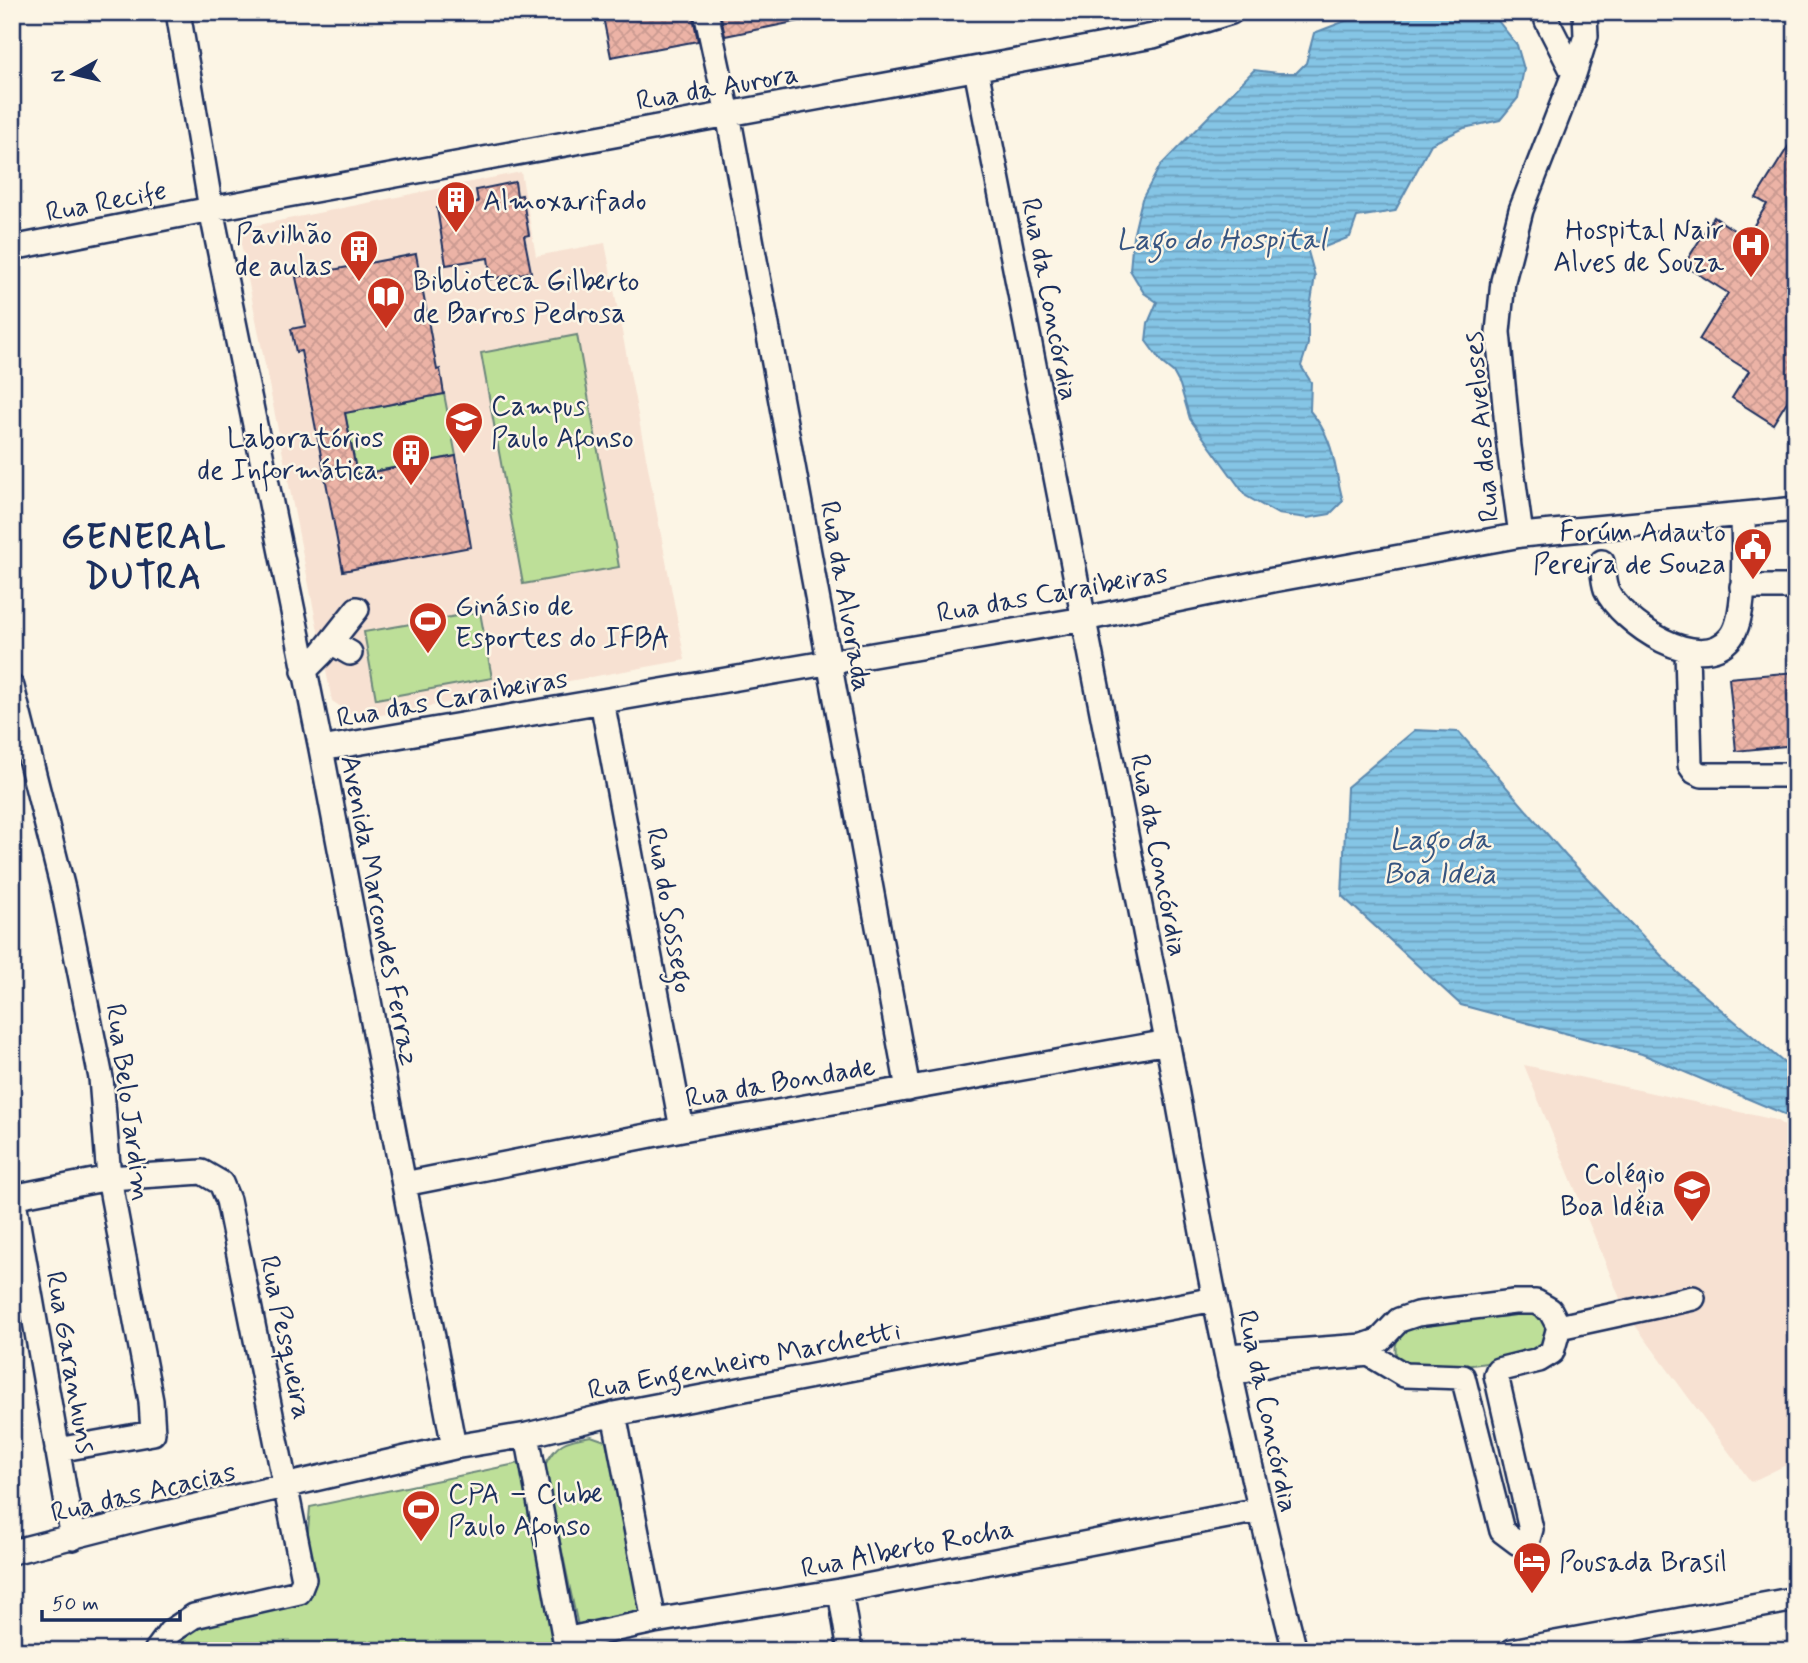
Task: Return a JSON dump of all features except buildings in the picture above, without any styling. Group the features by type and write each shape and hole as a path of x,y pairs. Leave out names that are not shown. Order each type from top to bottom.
{"street":[{"name":"Avenida Marcondes Ferraz","path":"178,12 211,209 321,749 454,1447"},
{"name":"Rua da Alvorada","path":"706,12 728,114 908,1089"},
{"name":"Rua da Aurora","path":"211,209 1153,36 1231,12"},
{"path":"1545,17 1563,25 1571,23 1584,12"},
{"name":"Rua dos Aveloses","path":"1521,535 1498,332 1503,281 1521,210 1586,36 1584,12"},
{"path":"1545,17 1574,74"},
{"name":"Rua da Concórdia","path":"976,69 1168,1042 1215,1299 1259,1510 1295,1651"},
{"name":"Rua Recife","path":"12,248 211,209"},
{"name":"Rua das Caraibeiras","path":"321,749 1084,619 1273,580 1521,535 1796,509"},
{"path":"1601,562 1606,588 1618,607 1643,629 1667,643 1687,650 1704,650 1721,645 1731,637 1740,620 1744,514"},
{"path":"1742,587 1796,587"},
{"path":"304,670 340,648 357,609"},
{"path":"1687,650 1690,765 1695,772 1702,775 1796,775"},
{"name":"Rua Belo Jardim","path":"12,687 64,889 96,1051 101,1078 109,1178 151,1401 153,1433 57,1450"},
{"name":"Rua do Sossego","path":"602,701 682,1129"},
{"name":"Rua da Bondade","path":"404,1184 682,1129 1168,1042"},
{"name":"Rua Pesqueira","path":"109,1178 202,1172 221,1182 228,1200 304,1579 299,1592 194,1616 170,1632 156,1651"},
{"path":"13,1197 109,1178"},
{"name":"Rua Garanhuns","path":"13,1197 73,1538"},
{"path":"1559,1326 1693,1298"},
{"name":"Rua Engenheiro Marchetti","path":"287,1487 454,1447 614,1414 1215,1299"},
{"path":"1514,1302 1536,1302 1550,1310 1559,1326 1552,1352 1539,1360 1498,1370 1496,1375 1531,1529 1528,1539 1518,1543 1502,1531 1463,1377 1404,1375 1369,1354 1229,1366 1363,1346 1380,1340 1399,1320 1417,1314 1514,1302"},
{"path":"614,1414 654,1621"},
{"path":"527,1434 566,1646"},
{"name":"Rua das Acacias","path":"12,1552 287,1487"},
{"name":"Rua Alberto Rocha","path":"566,1646 654,1621 840,1591 1259,1510"},
{"path":"840,1591 850,1651"},
{"path":"1512,1651 1796,1599"}],"shaded area":[{"name":"Campus Paulo Afonso","path":"521,172 536,256 605,243 685,660 359,719 332,701 238,229"},
{"name":"Colégio Boa Idéia","path":"1524,1065 1776,1120 1796,1134 1796,1460 1751,1482 1626,1313"}],"green space":[{"path":"577,335 619,567 523,584 481,353"},
{"path":"444,394 456,456 357,475 345,413"},
{"name":"Ginásio de Esportes do IFBA","path":"480,612 492,678 376,699 364,632"},
{"path":"1532,1311 1545,1322 1549,1339 1532,1357 1412,1373 1397,1359 1397,1342 1406,1327"},
{"path":"591,1436 611,1443 646,1606 639,1617 578,1626 544,1467 562,1444"},
{"name":"CPA – Clube Paulo Afonso","path":"520,1463 555,1651 175,1651 190,1627 304,1579 310,1507"}],"water":[{"name":"Lago do Hospital","path":"1412,12 1491,12 1517,45 1524,69 1518,98 1500,120 1464,128 1431,144 1395,211 1357,217 1350,237 1322,248 1316,241 1308,242 1307,248 1315,276 1308,321 1308,344 1301,366 1311,382 1310,411 1329,443 1343,501 1330,514 1307,518 1278,514 1246,496 1190,419 1180,385 1173,372 1162,363 1146,341 1148,323 1157,302 1144,293 1130,270 1133,237 1142,199 1160,166 1254,70 1296,73 1306,63 1314,33 1348,20"},
{"name":"Lago da Boa Ideia","path":"1415,730 1459,732 1566,856 1678,973 1796,1073 1796,1119 1642,1054 1461,1005 1342,896 1347,787"}],"place":[{"name":"Almoxarifado","path":"456,234"},
{"name":"Hospital Nair Alves de Souza","path":"1751,279"},
{"name":"Pavilhão de aulas","path":"359,283"},
{"name":"Biblioteca Gilberto de Barros Pedrosa","path":"386,330"},
{"name":"Campus Paulo Afonso","path":"464,455"},
{"name":"Laboratórios de Informática.","path":"411,487"},
{"name":"Forúm Adauto Pereira de Souza","path":"1753,581"},
{"name":"Ginásio de Esportes do IFBA","path":"428,655"},
{"name":"Colégio Boa Idéia","path":"1692,1223"},
{"name":"CPA – Clube Paulo Afonso","path":"421,1543"},
{"name":"Pousada Brasil","path":"1532,1595"}],"district":[{"name":"GENERAL DUTRA","path":"144,556"}]}
